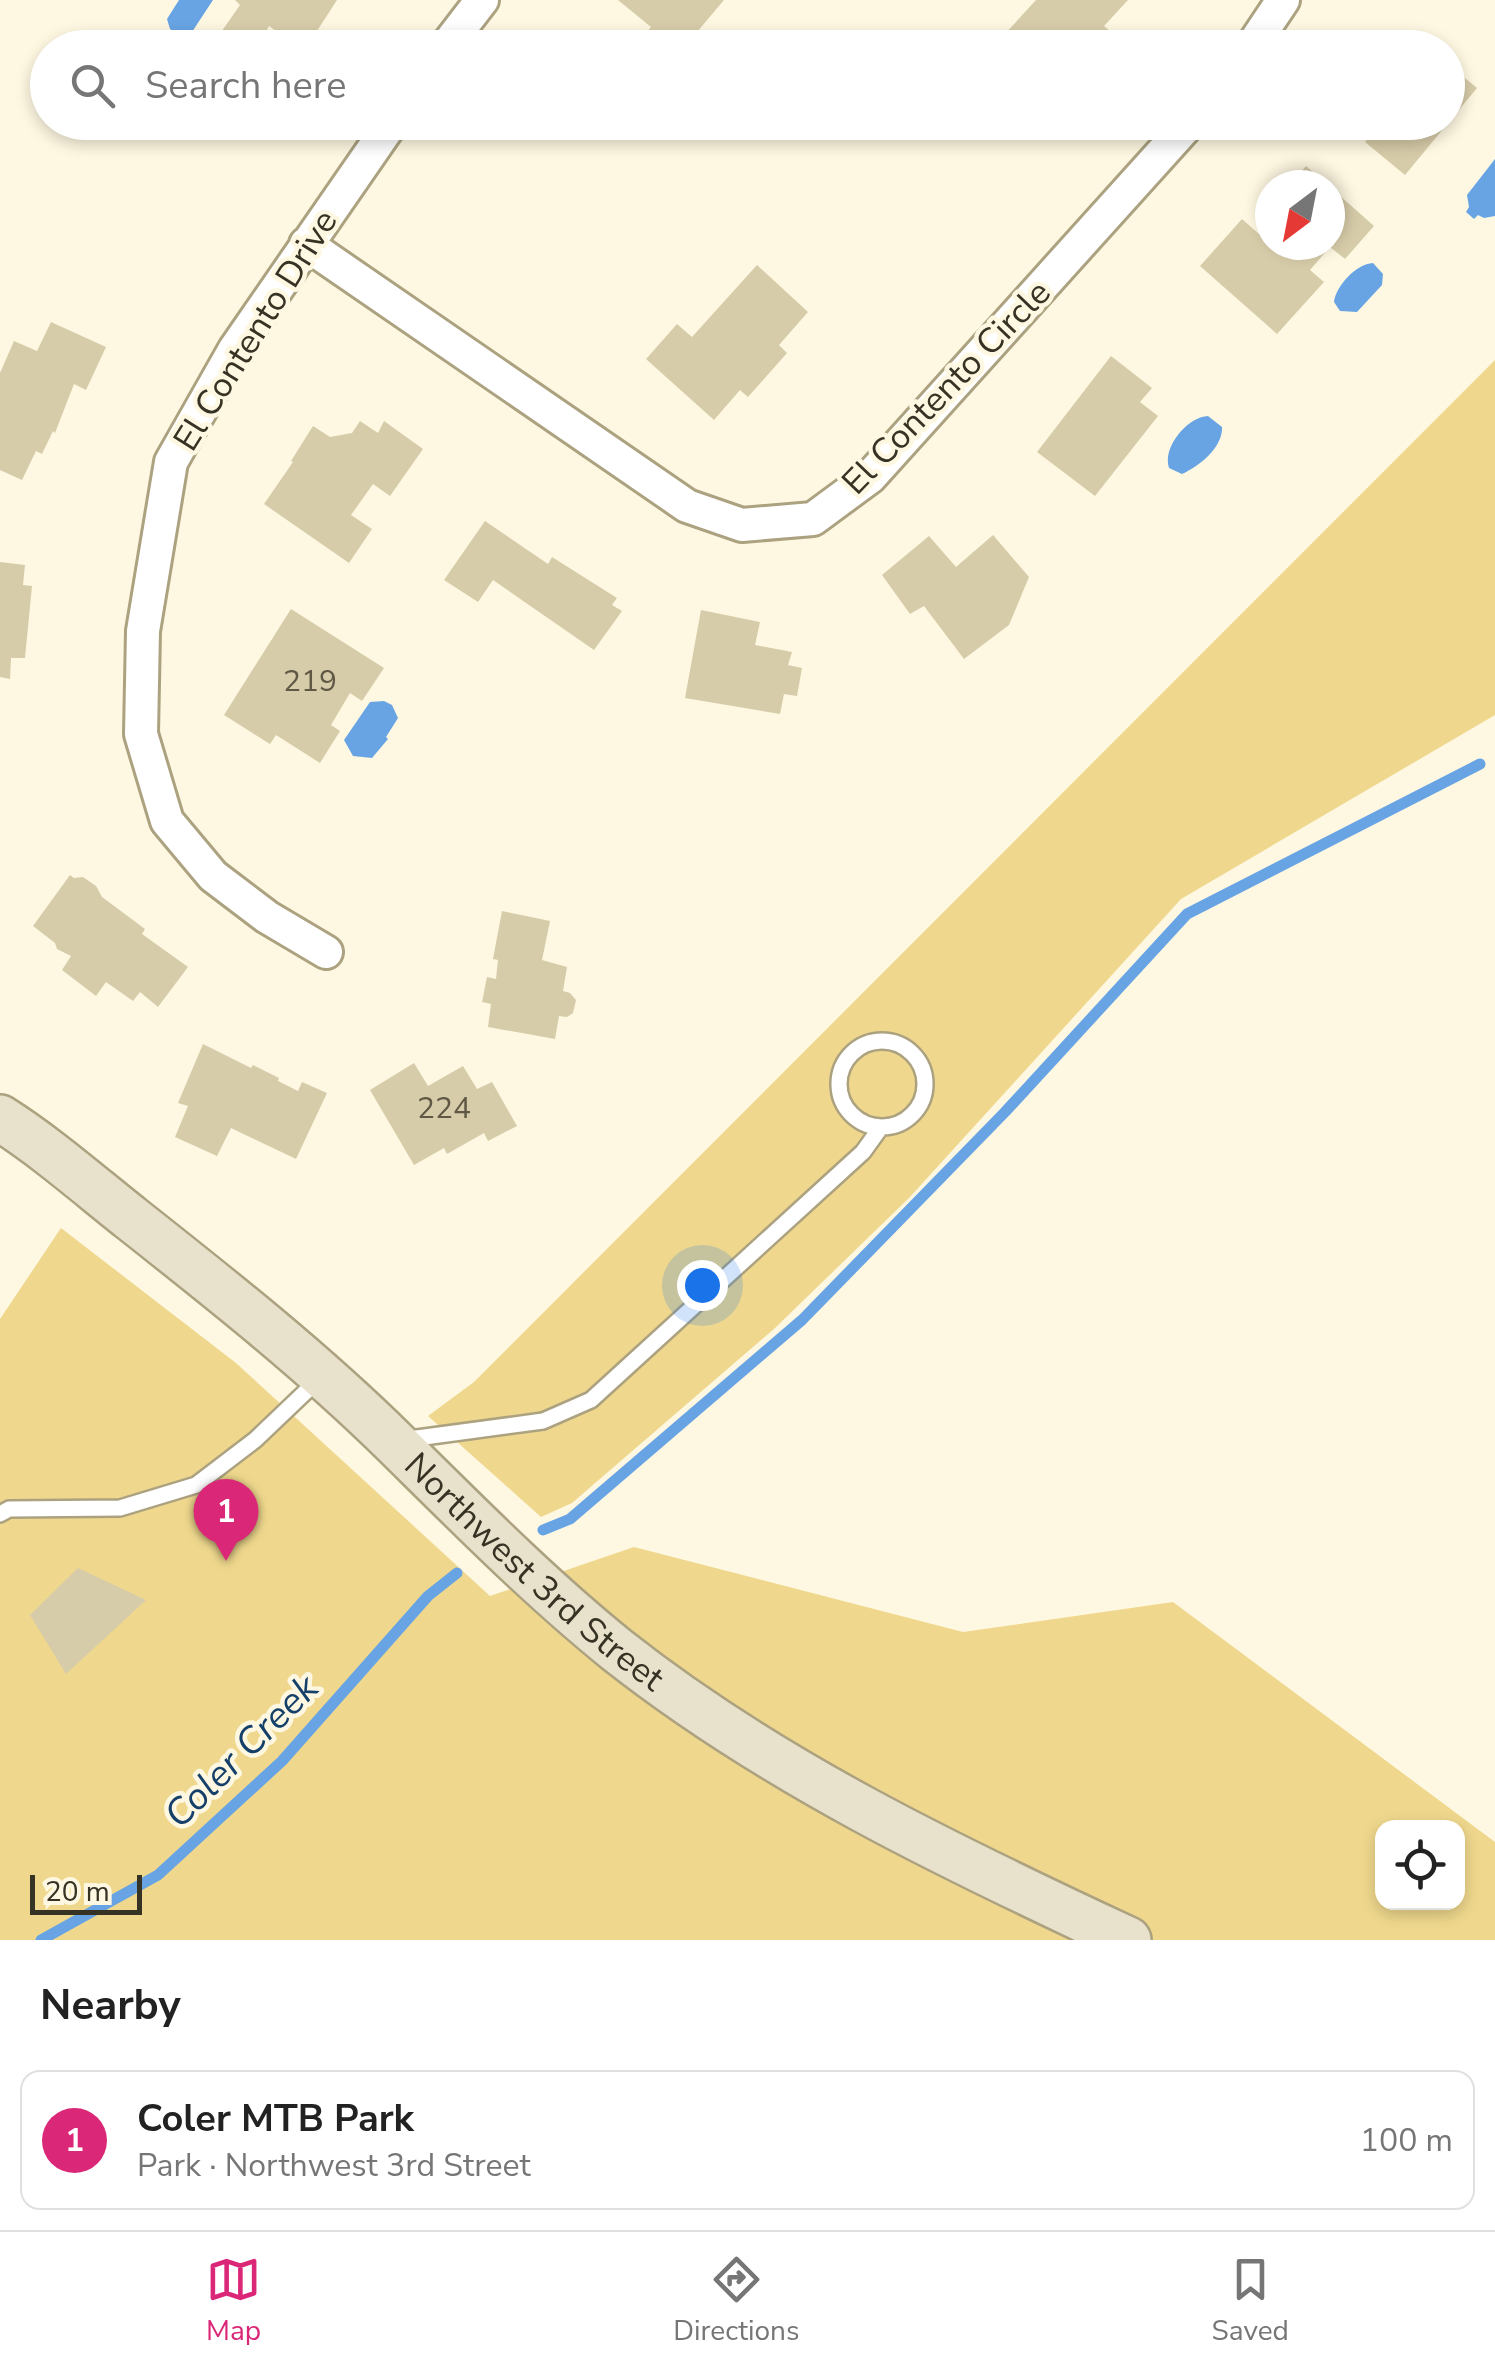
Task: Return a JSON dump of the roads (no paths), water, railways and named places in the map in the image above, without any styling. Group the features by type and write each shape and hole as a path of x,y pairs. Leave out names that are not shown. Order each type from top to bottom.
{"street":[{"path":"459,30 482,0"},
{"path":"1263,30 1283,0"},
{"name":"El Contento Drive","path":"326,952 267,918 213,876 167,821 142,734 143,631 171,462 236,349 379,140"},
{"name":"El Contento Circle","path":"306,244 687,506 742,525 813,519 870,477 1174,140"},
{"name":"Northwest 3rd Street","path":"0,1118 230,1296 322,1376 617,1650 724,1725 820,1783 947,1852 1128,1940"}],"lane":[{"path":"393,1441 543,1421 590,1400 863,1152 881,1127 896,1125 918,1107 925,1078 912,1052 885,1041 858,1047 848,1056 838,1082 846,1108 856,1118 881,1127"},
{"path":"0,1514 9,1509 120,1508 196,1485 254,1440 322,1376"}],"water":[{"path":"179,0 213,0 193,30 171,30 167,19"},
{"path":"1495,159 1495,216 1478,215 1474,219 1466,212 1467,195"},
{"path":"1373,263 1383,274 1382,285 1357,312 1340,311 1334,302 1343,283 1360,267"},
{"path":"1208,416 1222,427 1215,449 1182,474 1169,468 1169,452 1178,435 1192,422"},
{"path":"370,702 392,705 398,718 388,739 372,758 353,756 344,740"}],"waterway":[{"path":"543,1530 570,1519 802,1320 1005,1112 1187,914 1480,764"},
{"name":"Coler Creek","path":"41,1940 158,1875 282,1761 428,1596 457,1573"}],"place":[{"name":"Coler MTB Park","path":"226,1561"}]}
